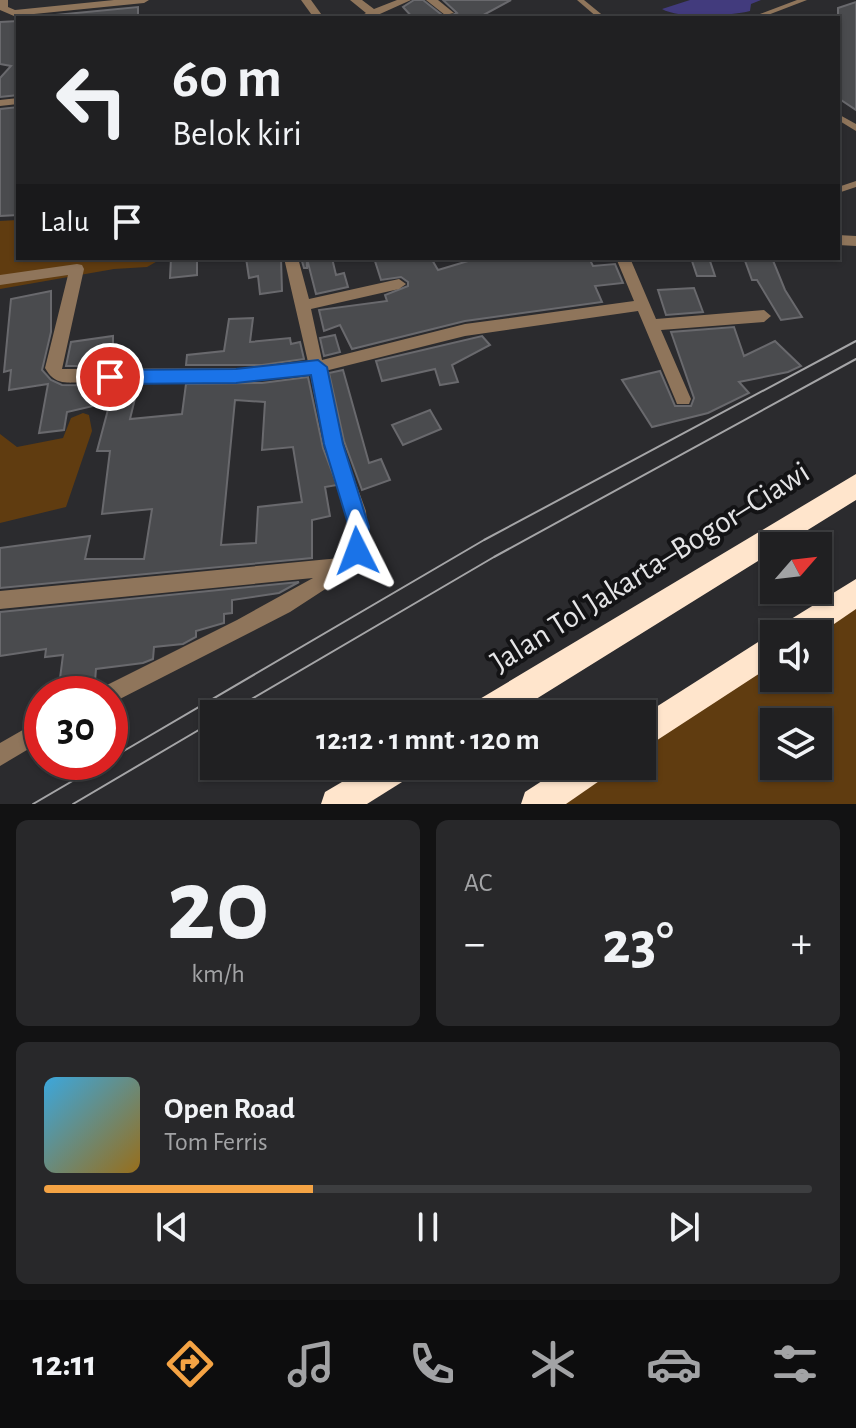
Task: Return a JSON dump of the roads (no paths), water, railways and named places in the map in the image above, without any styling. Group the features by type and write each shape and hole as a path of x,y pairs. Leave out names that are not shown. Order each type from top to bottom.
{"highway":[{"name":"Jalan Tol Jakarta–Bogor–Ciawi","path":"507,700 856,486"},
{"path":"815,620 856,593"},
{"path":"656,725 760,656"},
{"path":"337,804 376,780"},
{"path":"537,804 573,780"}],"street":[{"path":"3,0 3,8 14,13 144,0"},
{"path":"355,0 368,15 406,0"},
{"path":"431,0 449,13"},
{"path":"391,5 403,16"},
{"path":"128,685 310,591 346,566 357,551 359,527 334,444 292,260"},
{"path":"624,260 683,399"},
{"path":"0,280 78,264 54,351 53,368 58,375 236,376 318,367 465,330 643,305"},
{"path":"304,305 399,284"},
{"path":"652,325 764,316"},
{"path":"0,600 346,566"},
{"path":"0,755 24,740"}],"lane":[{"path":"580,0 600,16"},
{"path":"759,16 804,0"}],"tram line":[{"path":"128,748 484,540 856,341"},
{"path":"250,700 494,557 856,359"},
{"path":"73,804 200,729"},
{"path":"33,804 74,780"}]}
